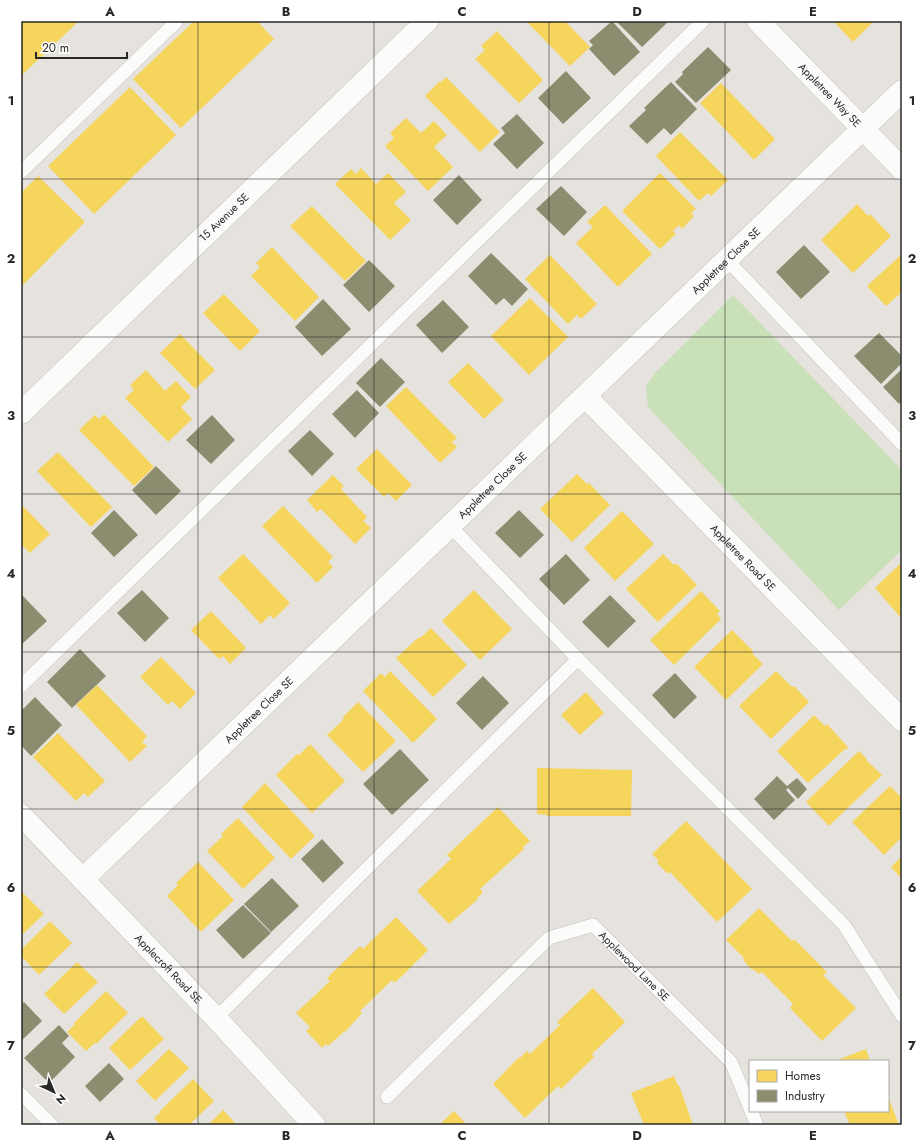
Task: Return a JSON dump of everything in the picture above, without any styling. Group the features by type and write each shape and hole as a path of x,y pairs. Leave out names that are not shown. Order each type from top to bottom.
{"street":[{"name":"15 Avenue SE","path":"21,413 427,21"},
{"name":"Appletree Way SE","path":"758,21 902,169"},
{"name":"Appletree Close SE","path":"83,880 902,91"},
{"name":"Appletree Road SE","path":"585,396 902,720"},
{"name":"Applecroft Road SE","path":"21,815 216,1018 314,1125"}],"lane":[{"path":"21,172 177,21"},
{"path":"21,686 703,21"},
{"path":"726,260 902,444"},
{"path":"450,526 578,659 844,925 902,1016"},
{"path":"216,1018 578,659"},
{"name":"Applewood Lane SE","path":"387,1097 548,938 593,925 731,1062 749,1105"},
{"path":"21,1094 52,1125"},
{"name":"Applewood Lane SE","path":"752,1112 757,1125"}],"green space":[{"path":"733,295 902,470 902,550 839,610 648,407 646,386 655,373"}],"building: Homes":[{"path":"21,21 79,21 21,76"},
{"path":"194,21 257,21 274,39 181,128 133,79"},
{"path":"526,21 565,21 590,47 570,66"},
{"path":"833,21 874,21 853,42"},
{"path":"497,31 543,80 519,103 475,59 485,50 481,46"},
{"path":"446,77 500,132 480,152 425,96"},
{"path":"721,83 775,139 754,160 700,103"},
{"path":"130,87 176,135 94,214 48,166"},
{"path":"406,118 421,133 434,121 447,135 434,147 453,167 428,191 385,146 394,138 390,133"},
{"path":"680,132 728,180 711,196 708,193 699,201 656,156"},
{"path":"361,168 376,184 388,173 406,192 394,203 411,220 390,240 335,184 351,169 356,174"},
{"path":"660,173 696,209 691,213 694,216 682,229 679,225 673,231 676,234 660,249 622,211"},
{"path":"38,176 85,222 21,287 21,193"},
{"path":"857,204 868,216 870,214 891,236 853,273 821,240"},
{"path":"605,205 652,254 618,287 576,243 593,227 587,222"},
{"path":"312,206 366,261 345,281 290,226"},
{"path":"272,247 319,297 295,321 251,276 260,267 256,263"},
{"path":"902,254 902,292 886,306 867,286"},
{"path":"550,255 597,304 581,319 577,315 568,324 525,279"},
{"path":"224,294 260,331 240,351 203,313"},
{"path":"530,298 568,337 529,375 491,336"},
{"path":"180,334 215,370 195,389 160,353"},
{"path":"468,363 504,400 484,419 448,382"},
{"path":"146,370 165,391 176,381 191,397 181,407 192,419 168,442 125,398 134,390 130,385"},
{"path":"406,387 457,438 452,442 457,447 440,463 386,406"},
{"path":"104,414 154,467 134,486 79,430 95,415 99,419"},
{"path":"377,449 412,485 396,501 388,493 384,497 356,469"},
{"path":"58,452 112,507 91,527 37,471"},
{"path":"577,474 587,484 589,483 610,505 572,542 540,509"},
{"path":"333,475 344,486 341,489 367,517 363,521 371,528 355,544 321,509 317,512 307,500"},
{"path":"21,504 50,534 30,553 21,544"},
{"path":"283,506 333,557 328,562 333,567 317,583 262,526"},
{"path":"622,511 654,544 615,581 584,548"},
{"path":"243,554 290,603 274,619 270,615 261,624 218,578"},
{"path":"663,554 674,565 676,563 697,585 658,622 626,589"},
{"path":"902,562 902,619 875,588"},
{"path":"474,590 512,629 480,660 442,621"},
{"path":"701,591 720,611 717,614 721,619 674,665 650,640"},
{"path":"211,611 246,648 230,664 223,656 219,659 191,630"},
{"path":"431,628 467,665 433,697 396,658"},
{"path":"732,630 753,651 752,653 763,664 726,700 694,667"},
{"path":"161,657 196,693 180,709 172,701 168,705 140,677"},
{"path":"390,671 437,719 413,743 363,691 381,673 385,677"},
{"path":"776,671 792,687 794,686 809,702 771,739 739,706"},
{"path":"97,685 147,736 142,742 147,746 130,762 76,705"},
{"path":"586,692 604,713 580,735 561,715"},
{"path":"358,702 396,741 363,772 327,735 344,719 342,718"},
{"path":"814,715 825,726 827,724 848,747 808,783 777,751"},
{"path":"58,733 105,781 88,797 84,793 76,801 33,757"},
{"path":"310,744 345,781 312,813 276,775 297,754 299,755"},
{"path":"859,751 882,775 829,826 806,802"},
{"path":"537,768 632,770 631,816 547,816 537,814"},
{"path":"265,783 315,836 291,859 242,807"},
{"path":"890,786 902,798 902,837 884,855 852,822"},
{"path":"498,807 530,841 523,847 524,849 480,889 483,892 477,898 478,899 449,924 417,891 451,859 447,855"},
{"path":"238,818 275,858 243,889 207,851 223,836 221,834"},
{"path":"686,821 752,889 717,922 670,872 668,874 657,863 659,861 652,854"},
{"path":"902,856 902,879 891,867"},
{"path":"198,862 234,900 201,932 167,896 178,885 176,883"},
{"path":"22,892 44,914 21,936 21,893"},
{"path":"759,908 792,941 794,939 827,972 823,975 856,1008 822,1041 790,1008 793,1004 762,972 759,974 753,969 752,970 743,960 744,958 726,940"},
{"path":"396,917 428,950 401,977 394,983 392,980 360,1011 362,1013 346,1031 328,1046 326,1044 322,1048 306,1031 310,1027 296,1013 330,981 327,978 360,946 363,949"},
{"path":"50,921 72,943 39,975 21,956 21,950"},
{"path":"77,962 98,982 64,1014 44,994"},
{"path":"593,988 625,1022 592,1054 594,1057 561,1089 558,1086 525,1118 493,1084 519,1057 520,1058 527,1051 530,1054 560,1025 557,1022"},
{"path":"106,991 128,1013 96,1044 95,1043 86,1051 67,1032"},
{"path":"142,1016 164,1039 130,1070 109,1048"},
{"path":"169,1049 189,1068 155,1101 136,1081"},
{"path":"866,1049 870,1060 838,1060"},
{"path":"674,1076 678,1086 679,1085 693,1125 644,1125 631,1093"},
{"path":"193,1079 214,1101 189,1125 160,1125 154,1118"},
{"path":"889,1099 899,1125 850,1125 844,1112 889,1112"},
{"path":"223,1110 237,1125 208,1125"},
{"path":"454,1111 467,1125 439,1125"}],"building: Industry":[{"path":"612,21 640,52 614,76 589,49 593,45 589,41"},
{"path":"620,21 669,21 642,47 618,23"},
{"path":"708,47 731,70 696,103 675,82 683,74 682,72"},
{"path":"566,71 591,98 563,124 538,98"},
{"path":"671,82 697,109 671,135 664,128 647,144 629,126 646,110 644,108"},
{"path":"517,114 544,143 517,169 493,144 505,133 501,128"},
{"path":"459,175 482,200 457,225 433,200"},
{"path":"561,186 587,212 564,236 536,209"},
{"path":"804,245 830,272 801,299 776,272"},
{"path":"491,253 528,289 512,306 504,298 496,305 468,276"},
{"path":"369,260 395,286 369,312 343,285"},
{"path":"323,299 351,329 322,356 295,327"},
{"path":"443,300 469,327 442,353 416,325"},
{"path":"879,333 902,356 902,363 881,384 854,356"},
{"path":"381,358 405,382 380,407 356,383"},
{"path":"902,369 902,401 899,404 883,387"},
{"path":"357,390 379,413 355,438 332,414"},
{"path":"212,415 235,440 211,464 186,440"},
{"path":"310,430 334,454 312,476 288,451"},
{"path":"156,466 181,491 156,515 132,490"},
{"path":"114,510 138,535 114,557 91,533"},
{"path":"519,510 544,535 520,558 495,533"},
{"path":"566,554 590,580 564,605 539,579"},
{"path":"142,590 169,618 145,642 117,613"},
{"path":"21,594 47,621 21,645"},
{"path":"610,595 636,621 608,648 582,622"},
{"path":"80,649 106,676 72,708 47,682"},
{"path":"675,673 697,697 674,719 652,695"},
{"path":"483,676 509,703 482,730 456,703"},
{"path":"35,697 62,725 31,756 21,745 21,711"},
{"path":"400,749 429,780 392,815 363,784"},
{"path":"777,776 787,786 797,778 807,789 798,799 788,788 786,790 795,800 774,820 754,799"},
{"path":"322,839 344,863 323,883 301,859"},
{"path":"272,878 299,906 271,932 244,904"},
{"path":"243,905 271,933 243,959 216,930"},
{"path":"24,1002 42,1021 21,1041 21,1005"},
{"path":"59,1025 69,1036 62,1043 75,1057 49,1083 24,1058"},
{"path":"109,1063 124,1079 100,1102 85,1086"}]}
